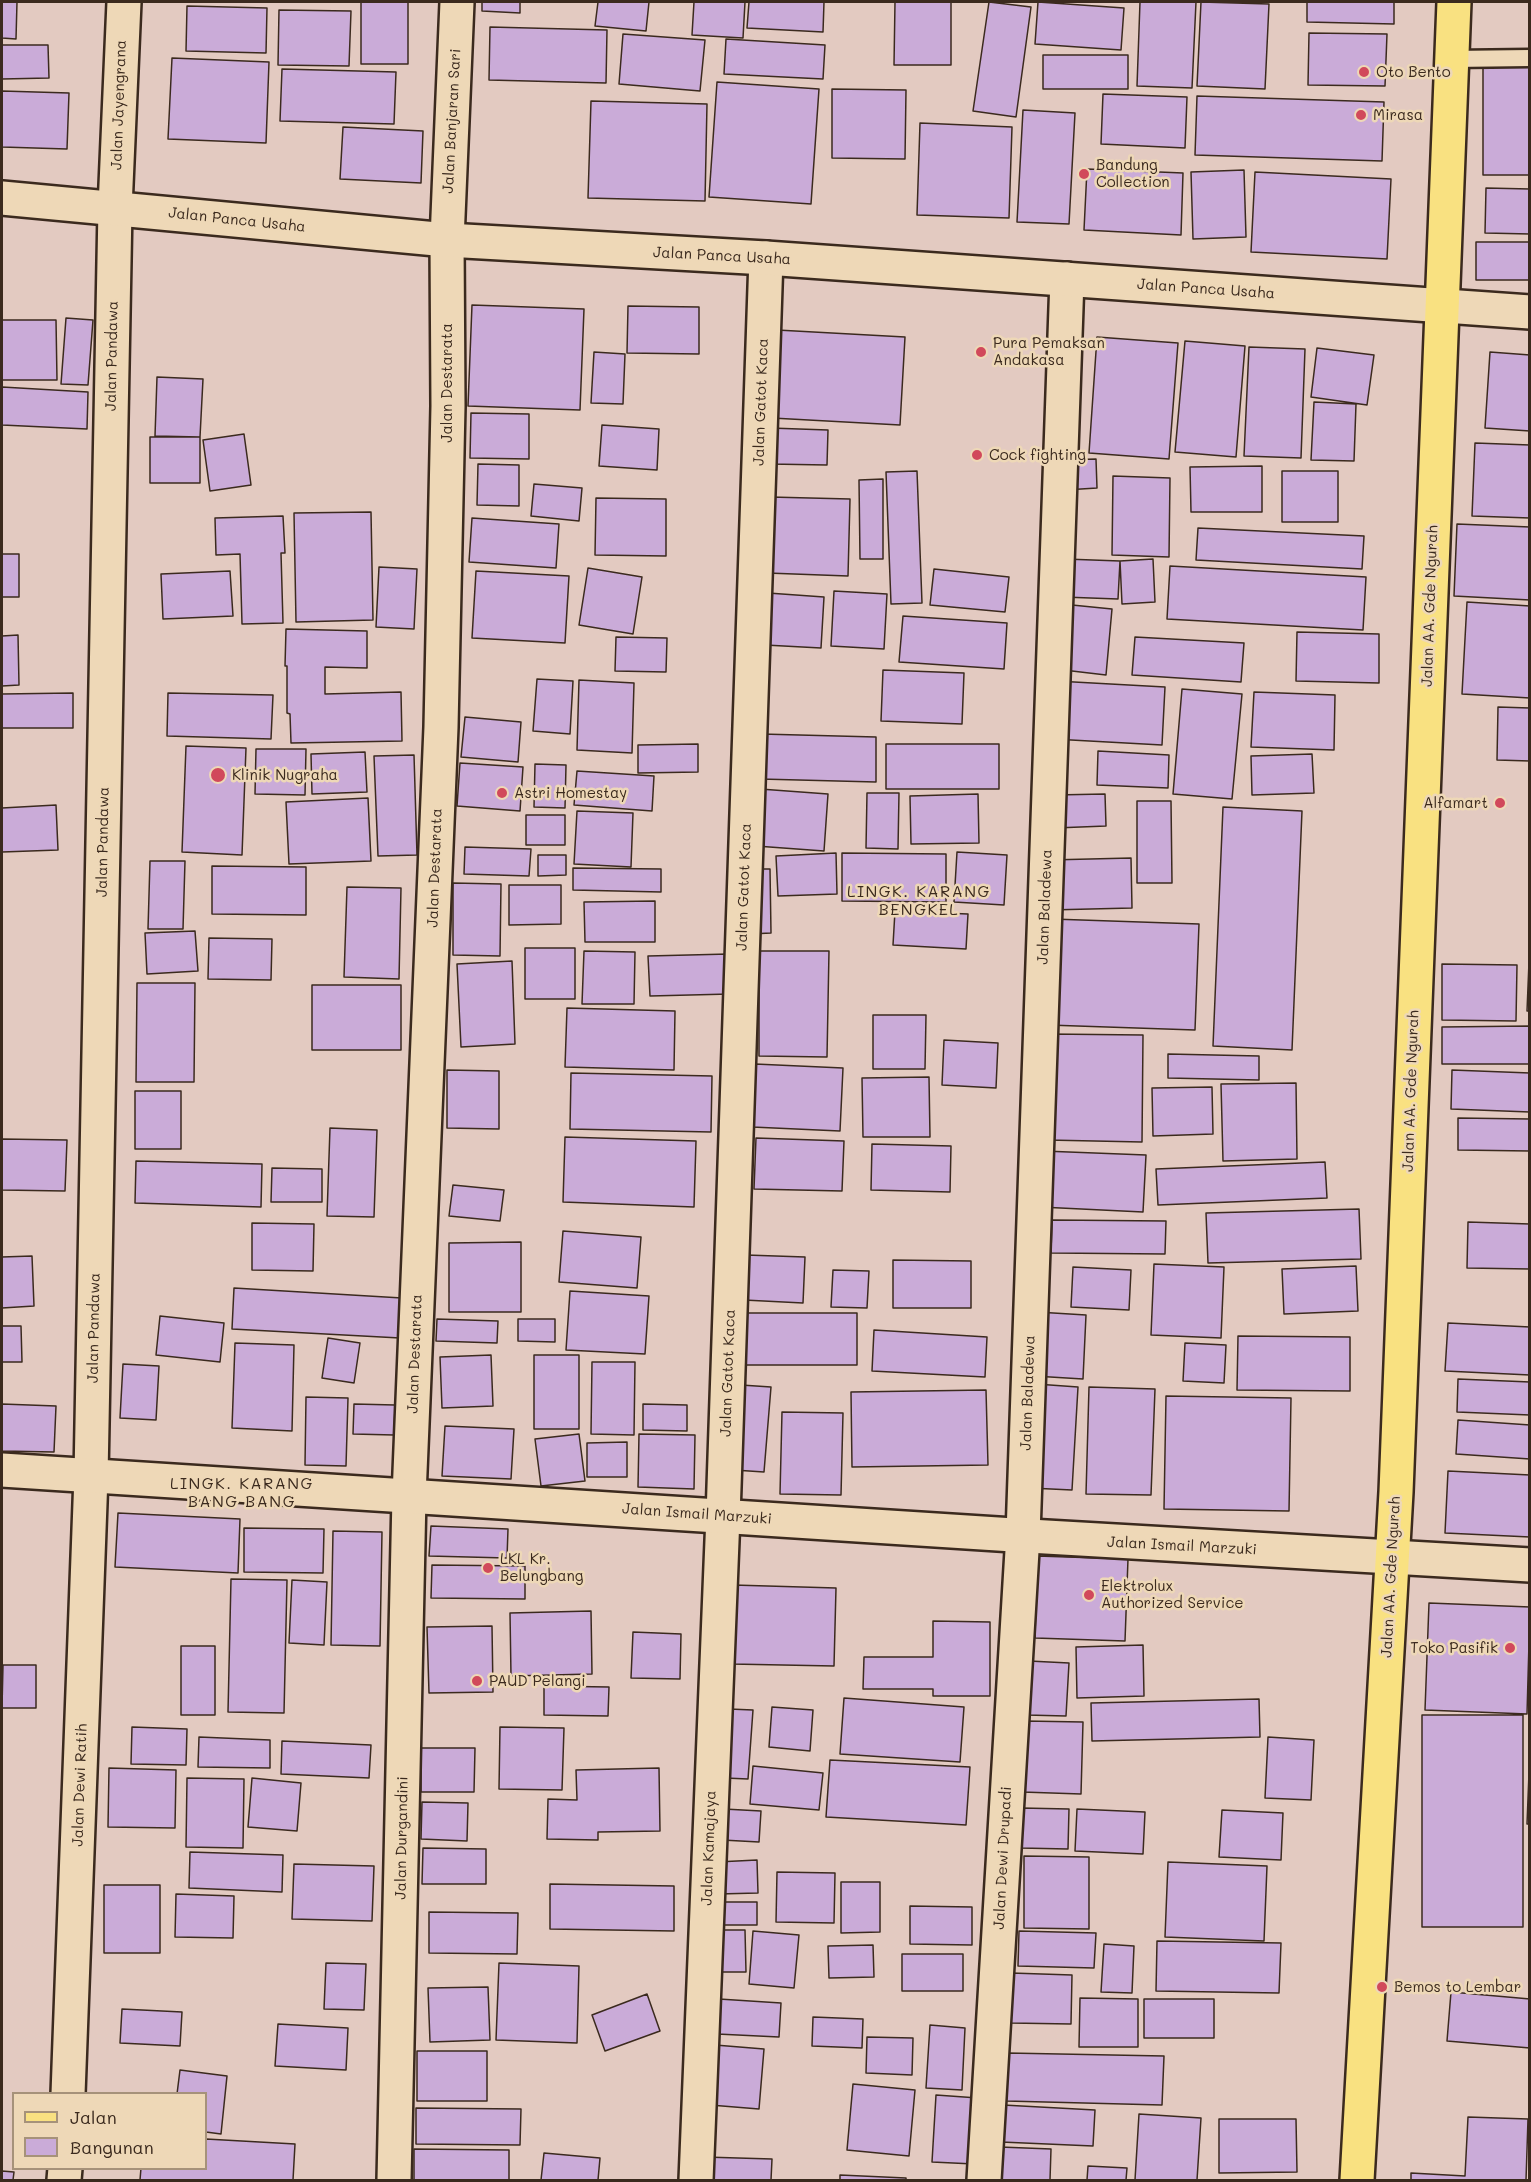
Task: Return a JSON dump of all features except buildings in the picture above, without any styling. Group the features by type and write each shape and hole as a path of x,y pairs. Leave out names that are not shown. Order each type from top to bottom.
{"main road":[{"name":"Jalan AA. Gde Ngurah","path":"1357,2181 1392,1558 1454,2"}],"street":[{"name":"Jalan Jayengrana","path":"115,208 124,2"},
{"name":"Jalan Banjaran Sari","path":"447,240 457,2"},
{"name":"Jalan Panca Usaha","path":"2,198 447,240 766,258 1530,312"},
{"name":"Jalan Pandawa","path":"91,1476 115,208"},
{"name":"Jalan Destarata","path":"410,1496 441,727 448,406 447,240"},
{"name":"Jalan Gatot Kaca","path":"723,1516 766,258"},
{"name":"Jalan Baladewa","path":"1022,1536 1067,279"},
{"name":"Jalan Ismail Marzuki","path":"2,1470 1022,1536 1530,1565"},
{"name":"Jalan Dewi Ratih","path":"68,2092 91,1476"},
{"name":"Jalan Durgandini","path":"394,2181 410,1496"},
{"name":"Jalan Kamajaya","path":"696,2181 723,1516"},
{"name":"Jalan Dewi Drupadi","path":"984,2181 1022,1536"}],"lane":[{"path":"1452,59 1530,58"}],"place":[{"name":"Oto Bento","path":"1364,72"},
{"name":"Mirasa","path":"1361,115"},
{"name":"Bandung Collection","path":"1084,174"},
{"name":"Pura Pemaksan Andakasa","path":"981,352"},
{"name":"Cock fighting","path":"977,455"},
{"name":"Klinik Nugraha","path":"218,775"},
{"name":"Astri Homestay","path":"502,793"},
{"name":"Alfamart","path":"1500,803"},
{"name":"LKL Kr. Belungbang","path":"488,1568"},
{"name":"Elektrolux Authorized Service","path":"1089,1595"},
{"name":"Toko Pasifik","path":"1510,1648"},
{"name":"PAUD Pelangi","path":"477,1681"},
{"name":"Bemos to Lembar","path":"1382,1987"}],"district":[{"name":"LINGK. KARANG BENGKEL","path":"919,901"},
{"name":"LINGK. KARANG BANG BANG","path":"242,1493"}]}
